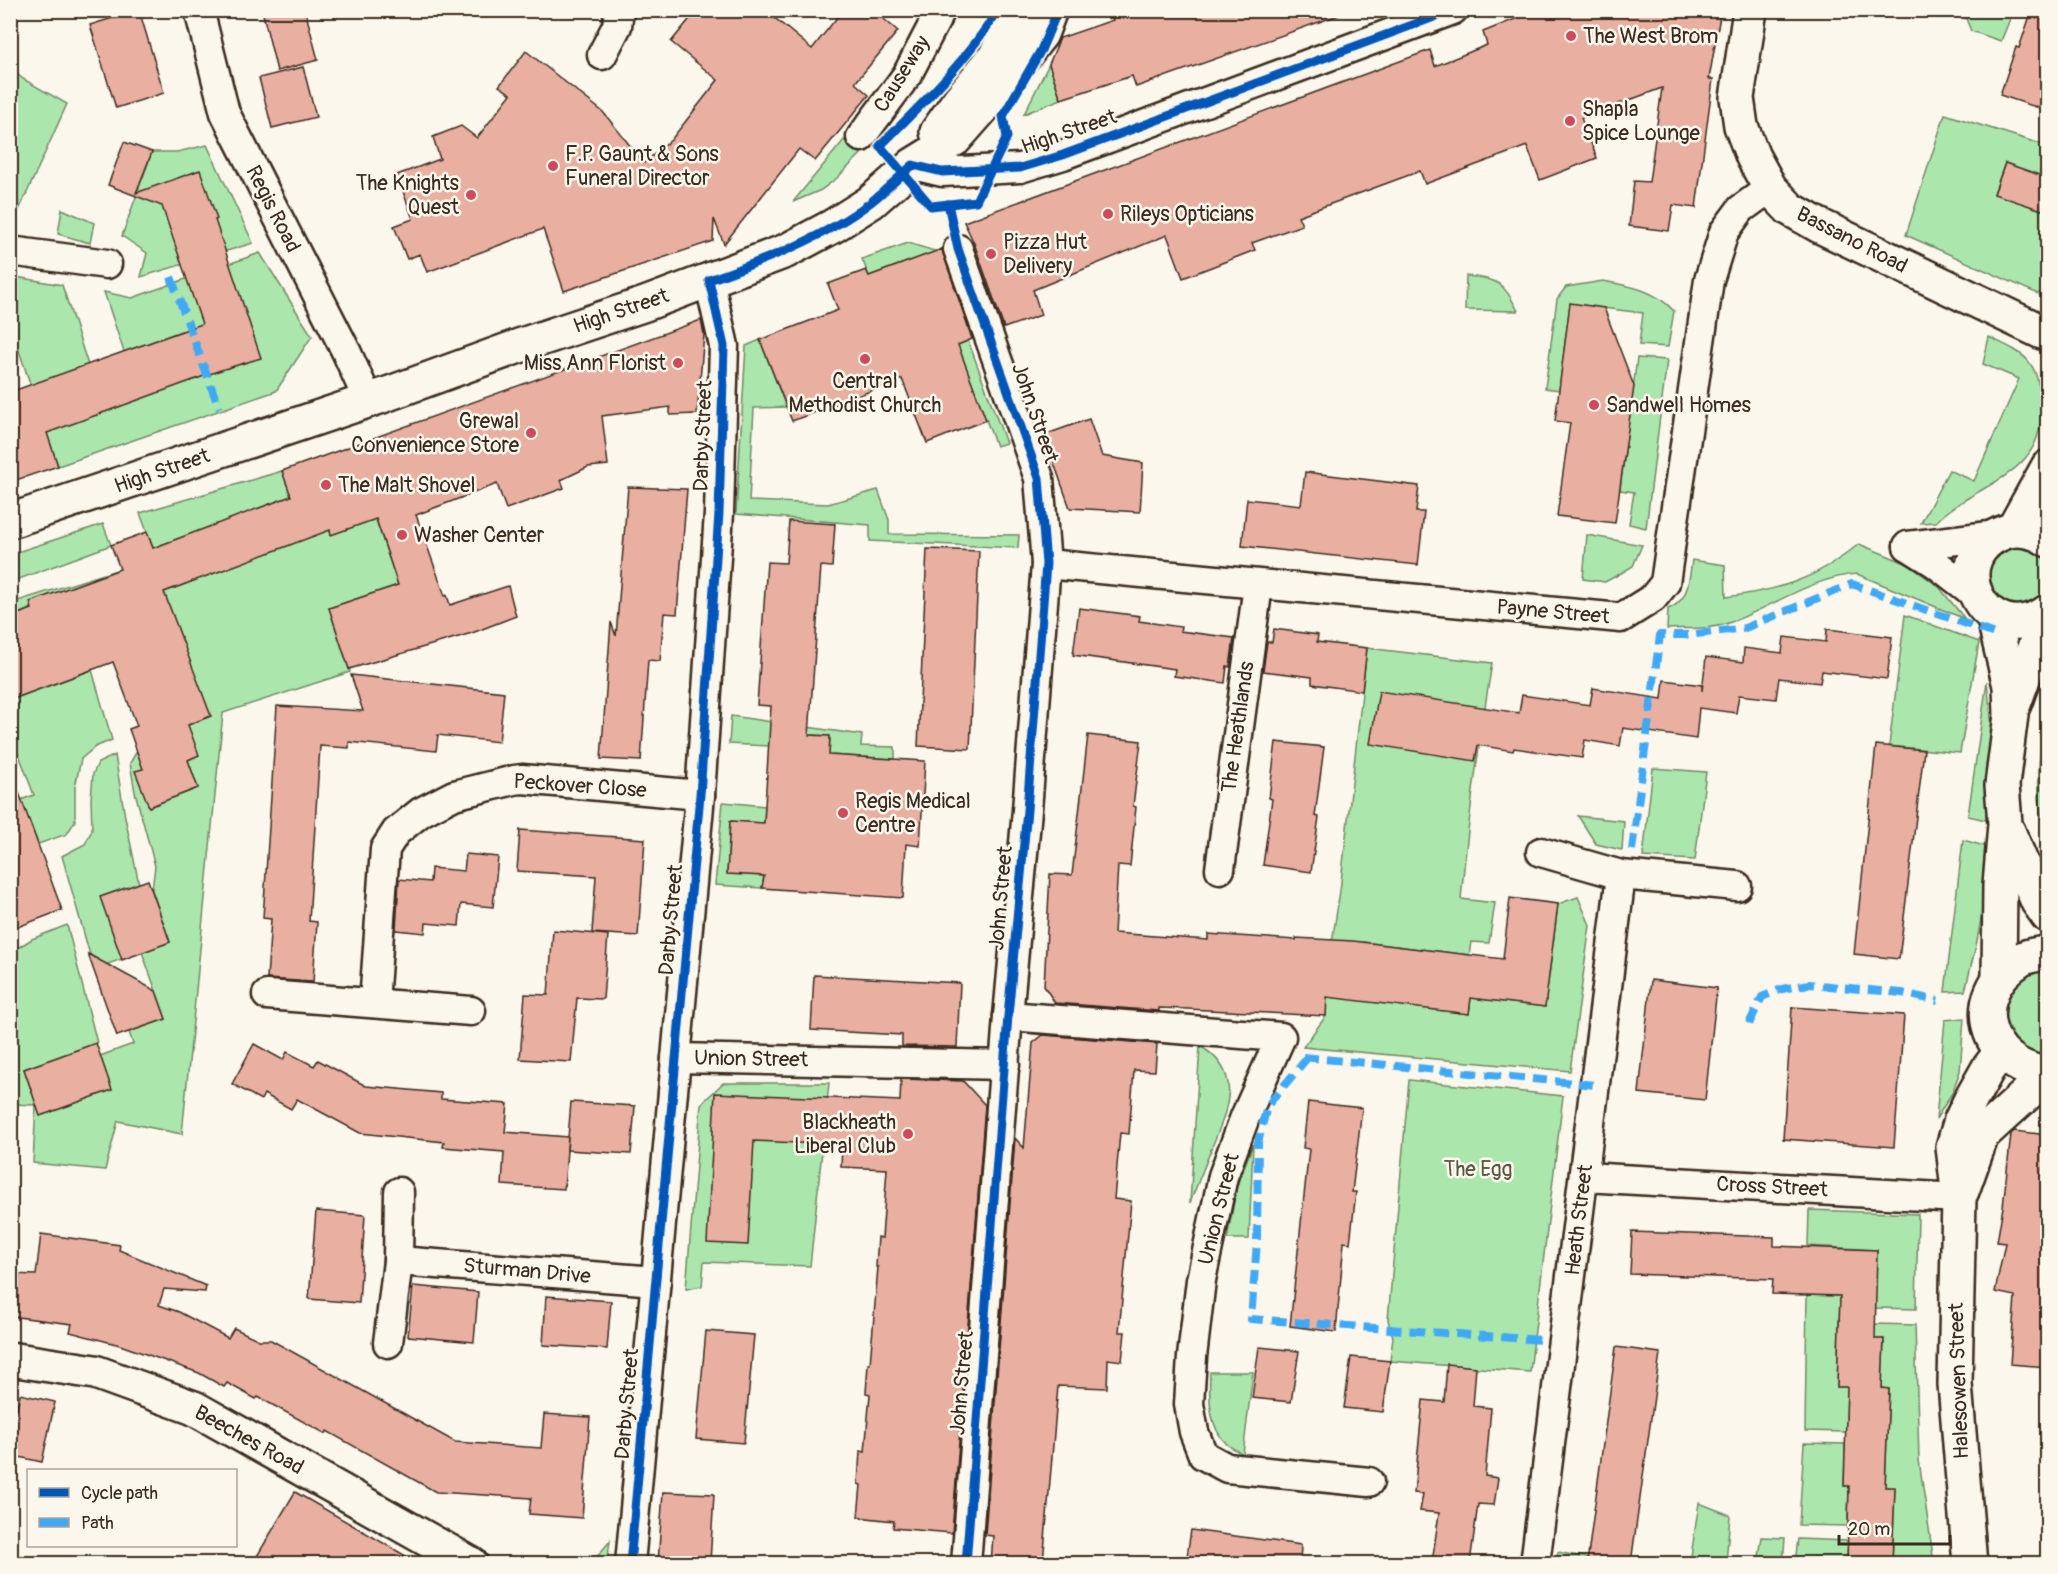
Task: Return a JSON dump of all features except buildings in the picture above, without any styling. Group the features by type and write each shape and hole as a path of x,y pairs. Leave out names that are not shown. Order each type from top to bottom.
{"main road":[{"path":"913,165 960,99 995,57 1019,10"},
{"path":"913,165 955,139 1041,34 1050,10"},
{"name":"Bassano Road","path":"1750,10 1737,98 1741,126 1753,157 1770,188 1790,209 1818,225 2046,336"},
{"name":"High Street","path":"10,521 645,304 786,251 833,226 871,202 913,165"},
{"path":"2048,466 2005,532 1984,544 1974,560 1971,577 1984,605 2010,686 2011,715 2002,785 2005,824 2000,885 1999,976 1990,995 1988,1018 1994,1040 2001,1052 2021,1068 2048,1074"},
{"path":"2005,532 2029,531 2048,540"},
{"path":"1984,605 2008,621 2022,622 2037,618 2047,612"},
{"path":"2011,715 2047,612"},
{"path":"2005,824 2038,902 2048,915"},
{"path":"1999,976 2022,958 2048,952"},
{"name":"Halesowen Street","path":"1970,1563 1955,1384 1959,1198 1953,1147 1970,1101 1988,1069 2001,1052"},
{"name":"Halesowen Street","path":"1959,1198 1982,1135 2029,1092 2048,1082"},
{"name":"Beeches Road","path":"10,1359 95,1372 194,1408 471,1563"}],"street":[{"name":"Regis Road","path":"199,10 225,113 346,351 368,400"},
{"path":"603,55 617,26 619,10"},
{"name":"Causeway","path":"861,136 907,75 941,10"},
{"name":"High Street","path":"913,165 942,172 1020,168 1063,155 1453,10"},
{"name":"Payne Street","path":"1046,564 1621,618 1653,598 1665,583 1709,280 1724,232 1741,209 1770,188"},
{"name":"John Street","path":"958,249 1039,478 1046,564 966,1563"},
{"path":"10,251 107,264"},
{"name":"Darby Street","path":"630,1563 700,795 719,513 724,346 709,280"},
{"path":"1984,605 1935,563 1908,546 2005,532"},
{"name":"The Heathlands","path":"1220,868 1258,585"},
{"name":"Peckover Close","path":"374,1003 385,849 396,832 421,812 454,795 492,784 522,779 700,795"},
{"path":"1541,852 1621,875 1737,886"},
{"name":"Heath Street","path":"1535,1563 1621,875"},
{"path":"267,995 471,1011"},
{"name":"Union Street","path":"1008,1016 1281,1037 1245,1117 1223,1176 1202,1280 1192,1357 1189,1404 1194,1432 1203,1455 1227,1467 1369,1482"},
{"name":"Union Street","path":"676,1058 1005,1065"},
{"name":"Cross Street","path":"1584,1177 1959,1198"},
{"path":"388,1343 398,1261 399,1192"},
{"name":"Sturman Drive","path":"398,1261 656,1281"}],"green space":[{"path":"1963,11 2001,11 2012,14 2001,41 1971,31"},
{"path":"1049,64 1061,99 1024,114"},
{"path":"10,68 23,79 67,104 11,228"},
{"path":"1945,114 2047,146 2047,178 2005,163 1994,193 2047,212 2047,290 2038,294 1906,235"},
{"path":"844,140 861,154 821,190 793,202"},
{"path":"207,145 253,243 141,277 147,253 122,236 152,152 177,152"},
{"path":"62,209 94,223 90,243 58,234"},
{"path":"908,243 935,251 1006,443 996,446 924,256 869,276 862,259"},
{"path":"260,253 312,336 276,391 58,466 11,327 10,276 62,285 88,365 198,378 181,331 124,352 104,292 132,298"},
{"path":"1466,276 1499,284 1508,293 1518,311 1465,310"},
{"path":"1603,281 1633,287 1651,294 1674,311 1668,347 1639,345 1643,313 1570,304 1559,390 1545,388 1557,299 1566,287"},
{"path":"1989,337 2020,353 2027,359 2036,375 2041,400 2040,426 2033,446 2022,462 2006,475 1953,508 1936,522 1921,523 1949,470 1974,481 2019,379 1983,364"},
{"path":"760,340 786,407 754,408 749,501 828,504 878,490 889,520 889,534 1019,535 1018,548 870,541 870,525 736,514 746,346"},
{"path":"1637,358 1667,360 1646,528 1629,524 1634,492 1620,490"},
{"path":"282,471 304,531 327,523 331,535 369,499 398,585 329,608 350,672 223,713 182,1134 118,1121 105,1170 33,1163 36,1105 11,1104 11,952 32,939 67,925 97,1043 24,1069 40,1115 112,1090 100,1056 133,1044 129,1032 166,1019 142,952 170,942 152,890 155,866 135,792 130,763 137,751 143,769 149,807 198,788 188,760 188,725 210,716 164,592 290,545 274,503 153,548 140,513"},
{"path":"103,524 111,545 11,582 11,554"},
{"path":"1587,535 1642,545 1633,566 1616,576 1605,582 1583,579"},
{"path":"2002,542 2043,551 2045,554 2048,585 2043,595 2037,600 2020,605 2011,604 1995,597 1988,588 1987,558"},
{"path":"1859,544 1908,564 1939,587 1965,619 1857,574 1841,576 1809,587 1724,625 1667,629 1668,609 1680,601 1687,589 1692,560 1725,565 1726,597 1764,591 1797,581 1828,566"},
{"path":"120,569 11,617 11,603"},
{"path":"1905,615 1979,642 1960,753 1889,746"},
{"path":"1367,648 1492,663 1474,781 1461,899 1495,903 1489,943 1471,942 1469,955 1364,942 1357,1000 1469,1014 1471,998 1545,1007 1558,904 1578,897 1590,925 1570,1071 1303,1047 1326,1016 1328,968 1340,891"},
{"path":"92,670 112,740 95,747 81,759 75,787 75,821 67,834 38,844 21,800 34,795 11,733 11,700"},
{"path":"1987,681 1992,726 1986,820 1968,816"},
{"path":"2047,704 2047,843 2040,808 2039,774"},
{"path":"731,716 862,735 861,746 895,747 895,759 829,755 830,736 770,732 769,746 729,744"},
{"path":"115,755 139,884 122,959 94,969 62,856 85,844 92,830 93,774 98,763"},
{"path":"1653,768 1706,772 1695,860 1643,857"},
{"path":"723,802 765,806 764,823 730,821 727,873 764,876 762,888 715,885"},
{"path":"1578,816 1624,821 1622,850 1596,844"},
{"path":"1963,840 1988,847 1985,898 1965,991 1945,992"},
{"path":"2047,966 2047,1058 2020,1051 2002,1028 2006,988 2014,979"},
{"path":"1964,1018 1960,1071 1952,1093 1936,1119 1945,1020"},
{"path":"1200,1046 1214,1056 1223,1067 1228,1092 1223,1118 1190,1203"},
{"name":"The Egg","path":"1409,1080 1563,1096 1530,1372 1390,1361 1393,1337 1388,1320"},
{"path":"723,1083 829,1083 810,1266 704,1262 702,1286 686,1289 701,1104"},
{"path":"1253,1144 1249,1239 1227,1239 1237,1186"},
{"path":"1809,1210 1918,1214 1916,1309 1875,1308 1877,1250 1808,1246"},
{"path":"1807,1295 1840,1296 1837,1387 1847,1387 1846,1432 1805,1431"},
{"path":"1875,1324 1915,1325 1919,1460 1934,1563 1892,1563 1895,1488 1885,1487 1889,1389 1882,1388 1884,1339 1874,1339"},
{"path":"1210,1372 1253,1372 1243,1454 1227,1444 1216,1429 1211,1410"},
{"path":"1804,1443 1845,1444 1844,1486 1849,1486 1848,1526 1799,1525"},
{"path":"1699,1503 1730,1515 1726,1563 1690,1563"},
{"path":"1762,1537 1785,1538 1783,1563 1758,1563"},
{"path":"1798,1539 1848,1541 1847,1563 1795,1563"},
{"path":"610,1541 607,1563 588,1563 595,1559"},
{"path":"1558,1552 1588,1558 1587,1563 1556,1564"}],"marked path":[{"path":"171,277 219,408"},
{"path":"1632,850 1660,635 1688,635 1745,628 1852,584 1998,635"},
{"path":"1749,1024 1762,997 1782,989 1809,984 1902,993 1938,1001"},
{"path":"1303,1057 1595,1085"},
{"path":"1308,1057 1267,1106 1258,1143 1257,1242 1251,1319 1541,1340"}],"cycle path":[{"path":"998,10 958,65 880,146 931,206 976,201 1007,137 1003,116 1041,50 1058,10"},
{"path":"630,1564 700,795 719,513 724,346 709,280 772,256 834,227 871,202 913,165 942,172 1020,168 1063,155 1453,10"},
{"path":"948,204 958,249 1039,478 1046,564 1008,1016 966,1564"}],"place":[{"name":"The West Brom","path":"1571,36"},
{"name":"Shapla Spice Lounge","path":"1570,121"},
{"name":"F.P. Gaunt & Sons Funeral Director","path":"553,166"},
{"name":"The Knights Quest","path":"471,195"},
{"name":"Rileys Opticians","path":"1108,214"},
{"name":"Pizza Hut Delivery","path":"991,254"},
{"name":"Central Methodist Church","path":"865,359"},
{"name":"Miss Ann Florist","path":"678,363"},
{"name":"Sandwell Homes","path":"1594,405"},
{"name":"Grewal Convenience Store","path":"531,433"},
{"name":"The Malt Shovel","path":"326,485"},
{"name":"Washer Center","path":"402,535"},
{"name":"Regis Medical Centre","path":"843,813"},
{"name":"Blackheath Liberal Club","path":"908,1134"}]}
